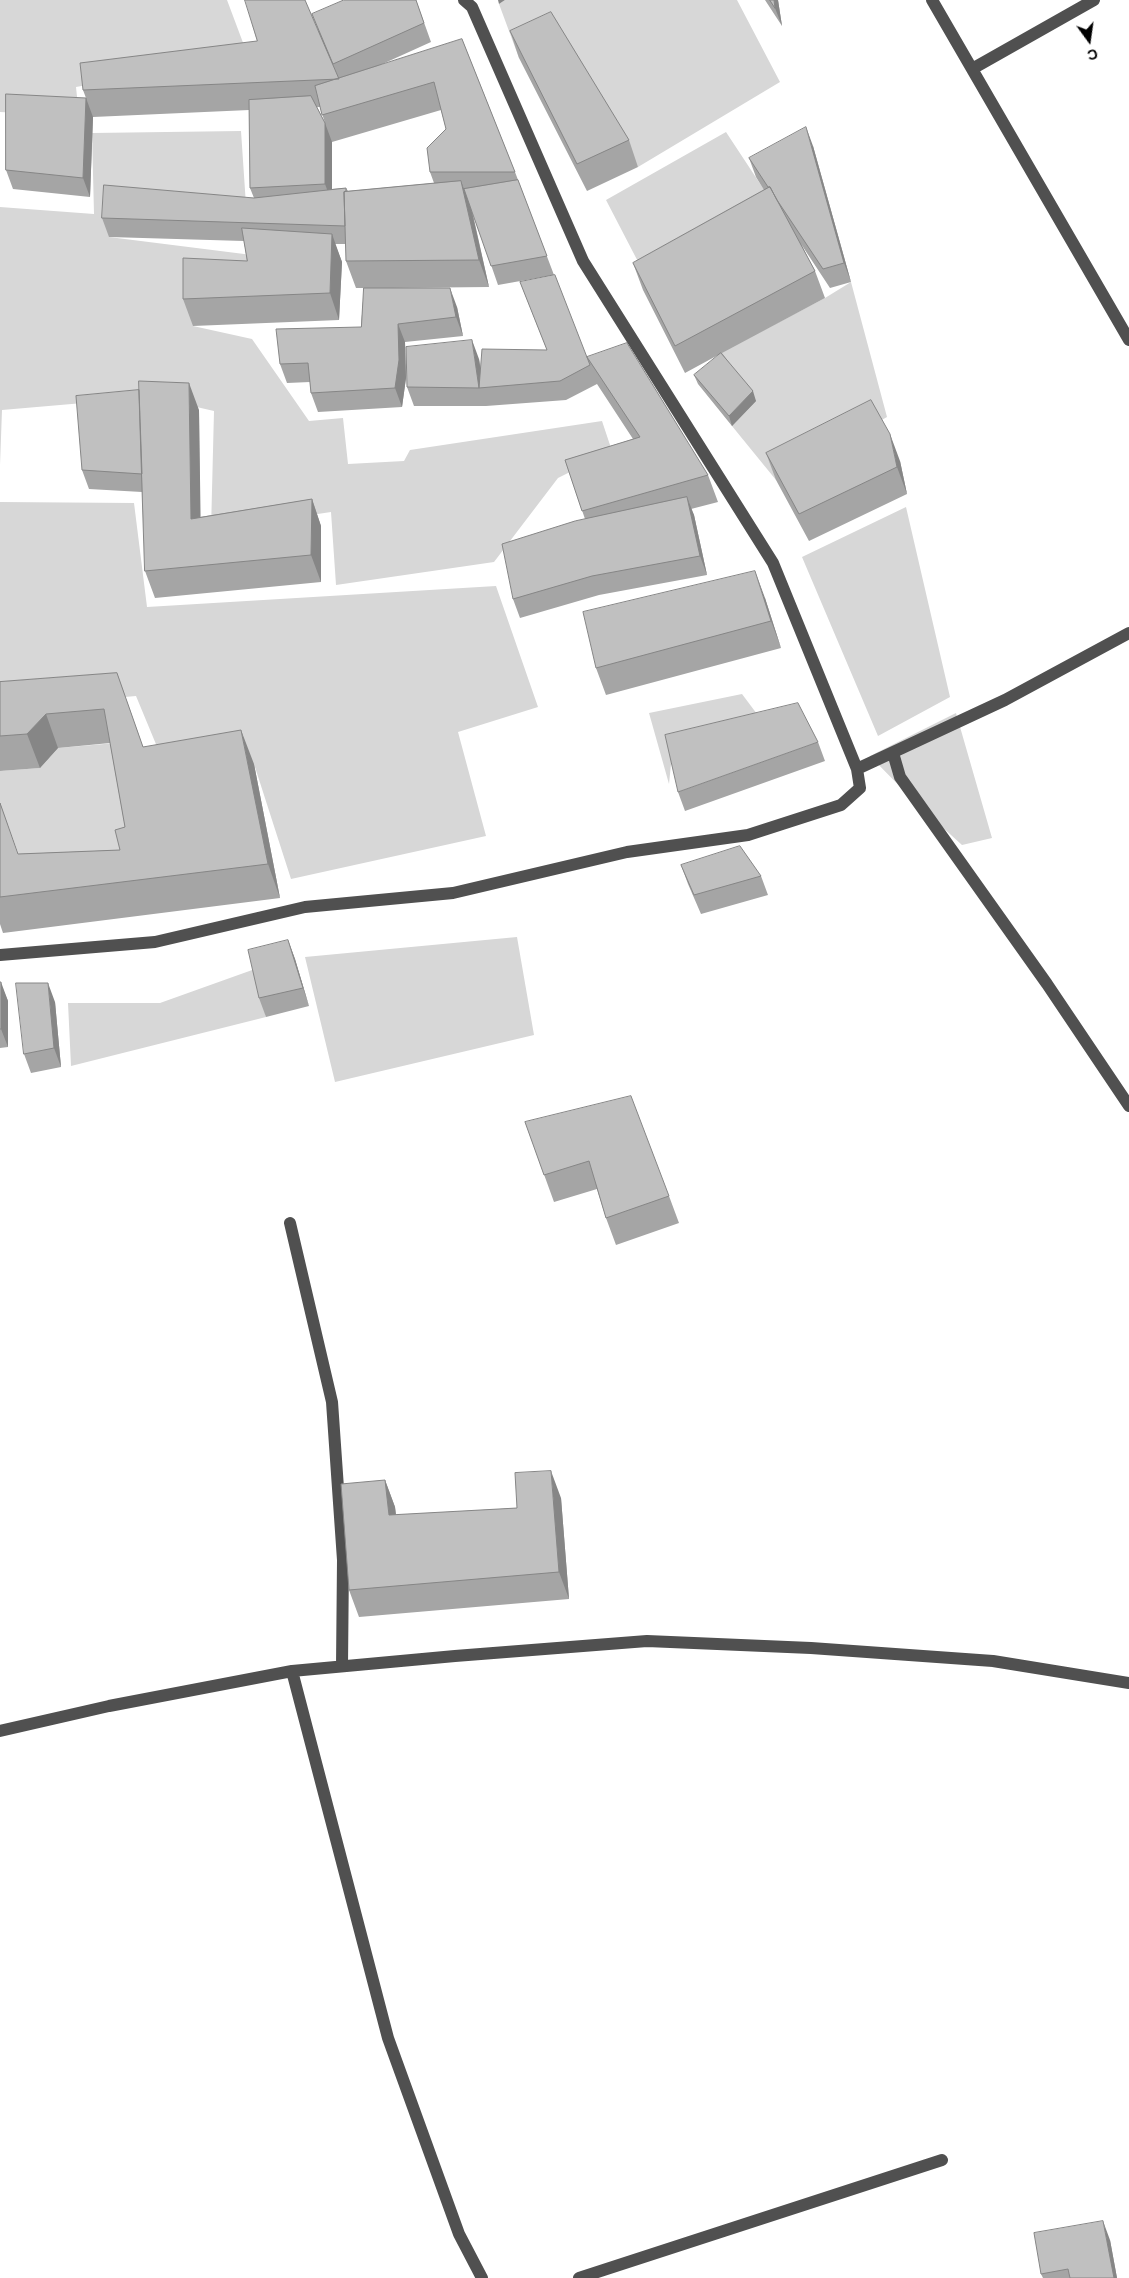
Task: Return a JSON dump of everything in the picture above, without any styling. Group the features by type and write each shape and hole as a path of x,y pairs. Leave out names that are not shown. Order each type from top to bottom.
{"street":[{"path":"0,955 155,942 305,907 453,893 627,852 748,835 841,805 860,788 857,769 773,563 583,261 472,7 464,0"},
{"path":"932,0 1129,340"},
{"path":"972,69 1094,0"},
{"path":"857,769 1005,700 1129,633"},
{"path":"893,753 900,777 1030,960 1129,1106"},
{"path":"290,1223 332,1402 343,1560 342,1666"},
{"path":"0,1731 109,1706 292,1671 648,1641 810,1648 993,1661 1129,1683"},
{"path":"292,1671 388,2038 459,2234 482,2278"},
{"path":"579,2278 942,2160"}],"shaded area":[{"path":"0,0 227,0 248,56 76,87 79,116 0,112"},
{"path":"505,0 737,0 780,82 638,167 560,39 519,58 499,4"},
{"path":"241,131 246,205 109,237 252,255 257,288 193,326 252,339 309,421 343,418 348,464 404,461 410,450 602,421 612,451 558,478 494,562 336,585 331,512 211,530 214,411 153,397 2,410 0,465 0,207 94,214 92,133"},
{"path":"726,132 780,214 647,279 606,200"},
{"path":"851,282 887,417 776,480 732,426 722,352 825,298"},
{"path":"0,502 134,503 147,607 496,586 538,707 458,732 486,836 291,879 254,764 170,778 136,696 0,708"},
{"path":"906,507 950,697 878,736 802,557"},
{"path":"742,694 769,730 672,754 669,784 649,713"},
{"path":"956,713 992,838 962,845 918,805 870,756"},
{"path":"116,743 132,884 31,888 8,825 0,825 0,771 40,768 58,748"},
{"path":"517,937 534,1035 335,1082 305,957"},
{"path":"255,969 266,1017 71,1066 68,1003 160,1003"}],"building":[{"path":"245,0 305,0 339,79 83,90 80,63 257,41"},
{"path":"344,0 416,0 424,23 333,64 312,14"},
{"path":"770,0 774,0 775,8"},
{"path":"551,12 629,140 577,164 510,31"},
{"path":"462,39 515,172 430,172 427,148 446,129 434,82 322,115 315,86"},
{"path":"6,94 86,98 83,178 6,170"},
{"path":"311,96 325,123 325,184 250,188 249,100"},
{"path":"806,127 844,263 823,269 749,158"},
{"path":"518,180 547,256 491,266 464,189"},
{"path":"461,181 479,260 346,261 344,192"},
{"path":"104,185 254,198 346,188 344,192 345,226 102,218"},
{"path":"770,187 815,271 675,346 633,263"},
{"path":"242,228 332,234 330,293 183,299 183,258 247,261"},
{"path":"555,275 590,365 560,381 479,388 482,349 547,350 520,282"},
{"path":"364,288 450,288 456,317 398,324 399,360 395,388 311,393 308,363 280,364 276,329 361,327"},
{"path":"472,340 479,388 407,387 406,347"},
{"path":"627,343 708,475 582,511 565,460 640,437 587,357"},
{"path":"721,353 753,391 729,416 694,375"},
{"path":"139,381 189,383 191,519 312,499 311,555 145,571"},
{"path":"139,390 142,474 82,470 76,396"},
{"path":"871,400 890,434 897,467 799,514 766,453"},
{"path":"687,497 700,556 592,576 513,599 502,544 575,521"},
{"path":"755,571 771,621 596,668 583,612"},
{"path":"117,673 143,747 241,730 268,864 0,897 0,803 18,854 120,850 115,830 125,827 104,709 46,714 27,734 0,736 0,682"},
{"path":"798,703 818,742 678,792 665,735"},
{"path":"740,846 761,876 694,895 681,865"},
{"path":"288,940 303,988 259,998 248,950"},
{"path":"1,982 1,1029 0,1029"},
{"path":"16,983 48,983 54,1048 24,1054"},
{"path":"631,1096 669,1196 606,1218 589,1161 544,1175 525,1122"},
{"path":"551,1471 559,1572 349,1590 341,1484 385,1480 389,1515 517,1508 515,1473"},
{"path":"1103,2221 1114,2278 1070,2278 1068,2269 1041,2274 1034,2233"}]}
